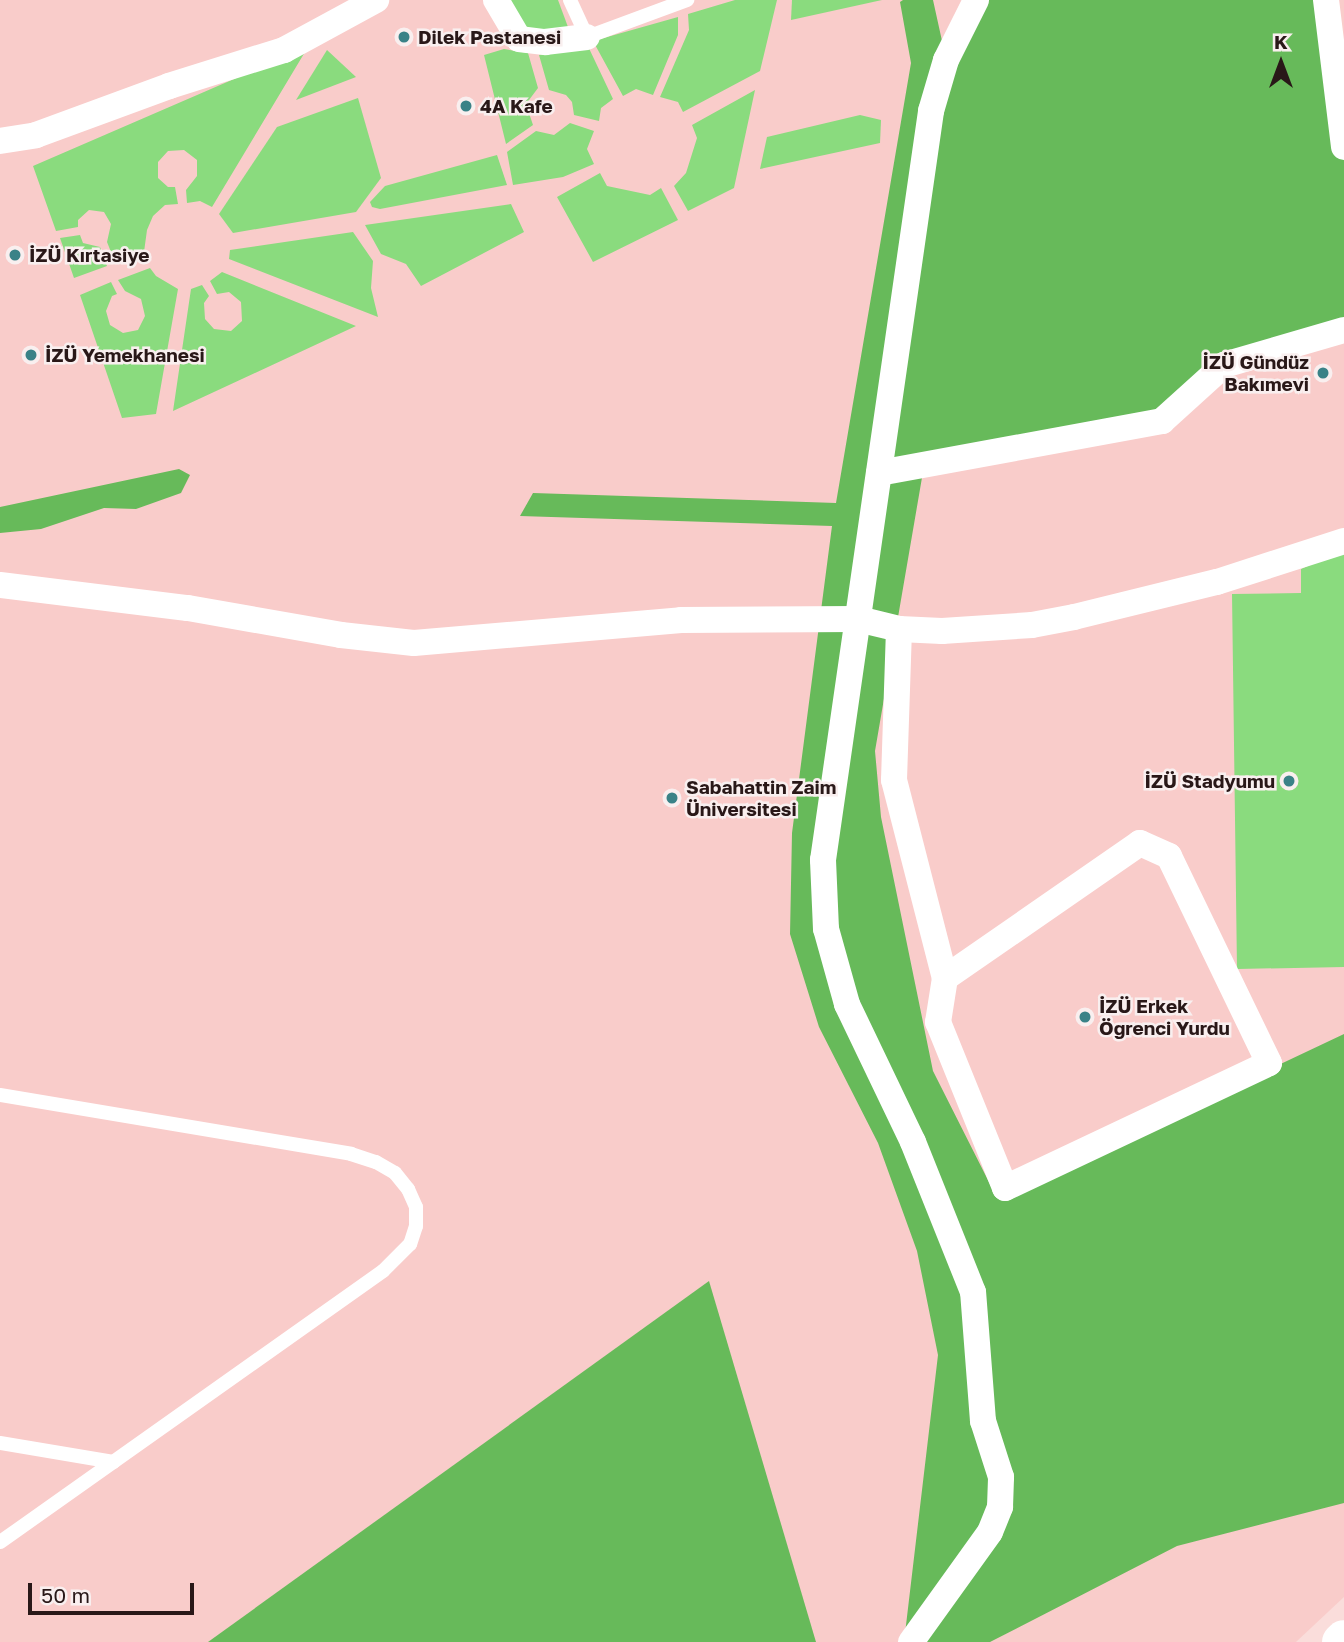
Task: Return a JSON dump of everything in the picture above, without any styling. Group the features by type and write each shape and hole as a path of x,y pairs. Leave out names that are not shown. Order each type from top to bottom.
{"street":[{"path":"0,141 36,135 169,86 284,50 376,0"},
{"path":"496,0 519,39 545,42 587,37"},
{"path":"911,1642 990,1532 1000,1507 1000,1477 984,1421 973,1292 913,1142 847,1004 826,929 823,860 931,111 946,60 976,0"},
{"path":"1326,0 1344,146"},
{"path":"879,473 1162,421 1224,365 1344,330"},
{"path":"0,585 188,608 341,635 414,643 681,621 858,619 899,629 989,629 1063,619 1217,582 1344,541"},
{"path":"899,629 894,780 945,978 938,1022 1005,1188 1269,1063 1169,856 1140,843 945,978"}],"lane":[{"path":"570,0 587,37 687,0"},
{"path":"0,1095 351,1154 376,1162 395,1173 408,1189 416,1207 416,1226 410,1244 383,1271 0,1542"},
{"path":"0,1443 113,1462"}],"shaded area":[{"name":"Sabahattin Zaim Üniversitesi","path":"0,0 1344,0 1344,1597 1296,1642 0,1642"}],"green space":[{"path":"503,0 558,0 568,27 525,36"},
{"path":"735,0 777,0 760,71 683,112 678,102 660,97 689,30 688,14"},
{"path":"792,0 882,0 791,20"},
{"path":"933,0 946,59 976,0 1326,0 1344,147 1344,330 1224,365 1162,421 924,466 875,751 881,817 933,1071 997,1198 1344,1034 1344,1503 1177,1546 990,1642 904,1642 938,1355 917,1251 878,1143 819,1027 790,934 792,833 832,526 520,516 533,493 836,503 911,63 900,2"},
{"path":"678,17 678,35 653,95 636,89 623,96 593,41"},
{"path":"586,42 613,99 601,108 599,121 574,115 572,102 566,95 549,90 539,55"},
{"path":"308,47 212,207 200,201 187,203 186,190 197,176 197,160 184,150 168,151 158,162 158,178 168,187 175,187 178,204 165,205 153,216 147,230 144,252 115,262 107,242 111,224 104,212 89,210 78,220 78,227 56,231 33,166"},
{"path":"504,49 528,53 538,88 526,104 533,125 506,144 484,55"},
{"path":"327,50 356,77 296,100"},
{"path":"755,90 734,188 688,211 674,186 686,173 697,138 692,125"},
{"path":"358,98 381,178 356,212 233,233 219,214 277,127"},
{"path":"860,115 881,120 880,143 760,169 767,137"},
{"path":"570,123 594,131 587,149 594,164 563,177 513,185 507,152 536,131 554,135"},
{"path":"497,155 507,185 380,209 372,207 370,202 385,186"},
{"path":"600,173 607,186 650,195 661,188 678,220 593,262 557,197"},
{"path":"511,204 524,232 421,286 406,264 381,254 365,225"},
{"path":"353,232 373,261 371,288 378,317 229,259 230,250"},
{"path":"80,235 83,243 100,247 107,266 74,278 60,238"},
{"path":"150,268 156,276 178,289 156,414 122,418 80,295 111,282 117,294 112,296 106,311 110,325 123,333 138,330 145,316 141,299 125,291 118,280"},
{"path":"222,272 356,326 173,411 191,289 202,285 209,296 204,303 205,319 214,329 231,331 242,321 241,302 229,292 217,294 210,281"},
{"path":"179,469 190,475 181,493 136,509 104,508 41,529 0,533 0,507"},
{"name":"İZÜ Stadyumu","path":"1344,550 1344,967 1237,969 1232,594 1301,593 1301,569"},
{"path":"709,1281 816,1642 208,1642"}],"place":[{"name":"Dilek Pastanesi","path":"404,37"},
{"name":"4A Kafe","path":"466,106"},
{"name":"İZÜ Kırtasiye","path":"15,255"},
{"name":"İZÜ Yemekhanesi","path":"31,355"},
{"name":"İZÜ Gündüz Bakımevi","path":"1323,373"},
{"name":"İZÜ Stadyumu","path":"1289,781"},
{"name":"Sabahattin Zaim Üniversitesi","path":"672,798"},
{"name":"İZÜ Erkek Öğrenci Yurdu","path":"1085,1017"}]}
